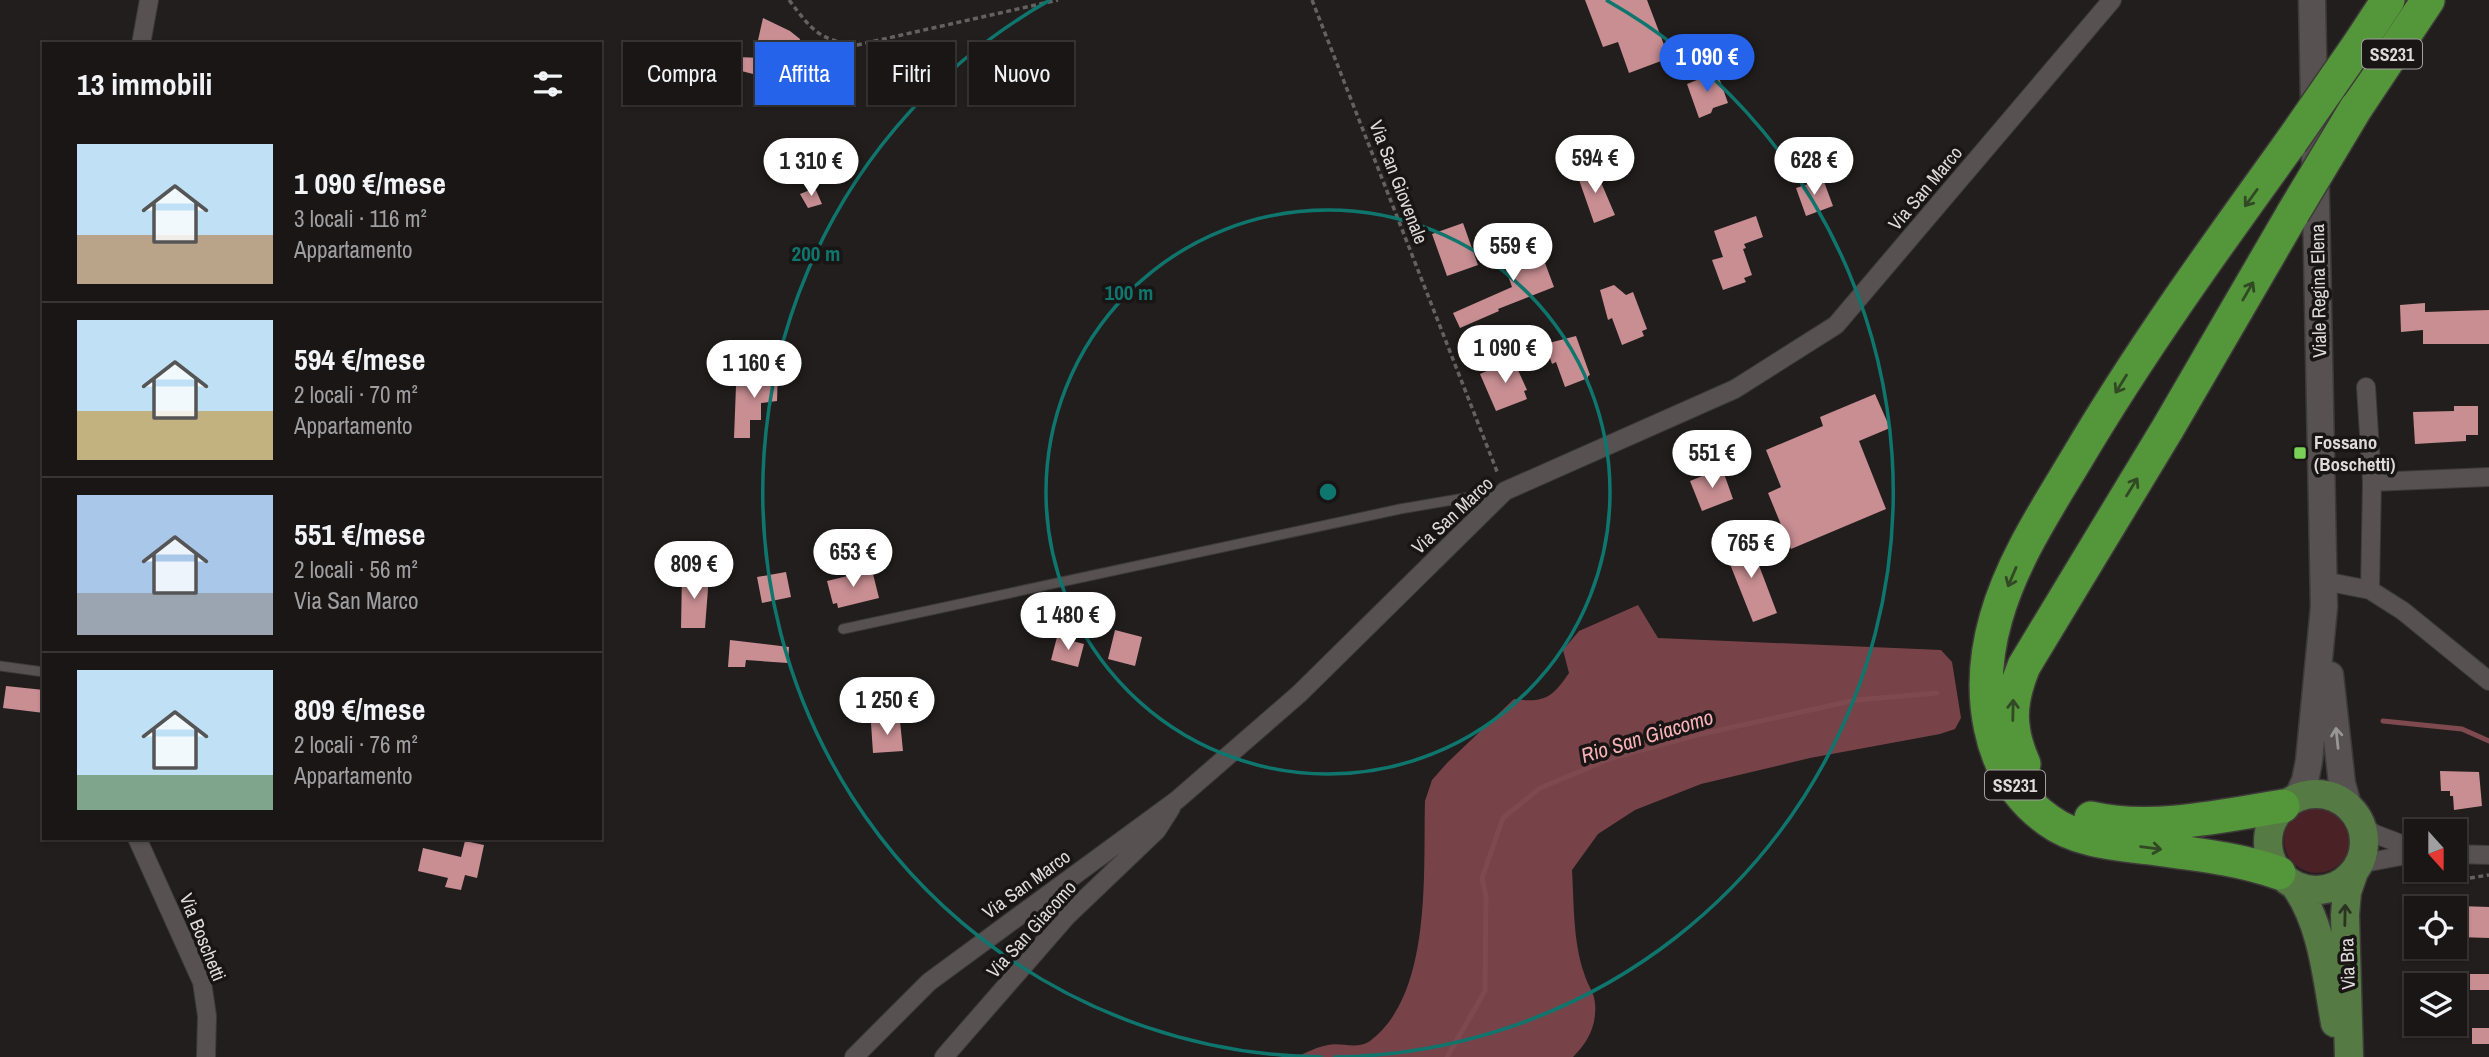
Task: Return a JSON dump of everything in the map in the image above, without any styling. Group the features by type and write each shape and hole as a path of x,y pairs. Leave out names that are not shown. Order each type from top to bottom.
{"highway":[{"name":"SS231","path":"2287,879 2260,866 2108,843 2067,831 2048,821 2018,792 2004,766 1991,731 1985,705 1984,682 1996,617 2014,572 2042,516 2123,380 2388,0"},
{"name":"SS231","path":"2290,801 2235,814 2152,823 2104,821 2075,812 2060,805 2034,780 2015,741 2012,705 2014,688 2036,644 2168,428 2356,108 2428,0"}],"main road":[{"name":"Viale Regina Elena","path":"2312,0 2324,594 2342,784 2355,815"},
{"name":"Viale Regina Elena","path":"2290,801 2309,761 2324,594"},
{"name":"SS231","path":"2290,801 2311,793 2325,794 2337,798 2355,815"},
{"path":"2287,879 2272,863 2267,839 2275,815 2290,801"},
{"path":"2355,815 2365,844 2356,868"},
{"name":"SS231","path":"2287,879 2318,890 2332,888 2344,881 2356,868"},
{"name":"Via Bra","path":"2349,1057 2344,915 2347,892 2356,868"},
{"name":"Via Bra","path":"2287,879 2305,902 2319,940 2341,1057"}],"street":[{"path":"141,42 149,0"},
{"name":"Via San Marco","path":"854,1057 929,982 1177,800 1299,694 1505,491 1735,389 1836,324 2112,0"},
{"path":"2366,387 2372,482 2370,590"},
{"path":"2372,482 2489,477"},
{"path":"2324,594 2370,590 2403,611 2489,681"},
{"name":"Via San Giacomo","path":"944,1057 1068,916 1157,830 1177,800"},
{"path":"2355,815 2375,834 2404,846"},
{"name":"Via Boschetti","path":"138,840 202,982 207,1016 206,1057"},
{"path":"2468,854 2489,855"},
{"path":"2356,868 2404,855"}],"lane":[{"path":"844,629 1400,509 1505,491"},
{"path":"0,666 42,672"}],"path":[{"path":"789,0 812,29 831,41 857,45 1058,0"},
{"name":"Via San Giovenale","path":"1312,0 1505,491"}],"shaded area":[{"path":"1638,605 1658,638 1941,650 1952,662 1961,718 1955,729 1940,734 1810,758 1701,784 1635,810 1598,834 1572,870 1578,948 1595,1007 1591,1032 1573,1057 1297,1057 1333,1044 1365,1044 1390,1020 1405,994 1415,963 1420,930 1425,801 1432,780 1514,699 1540,699 1557,688 1569,673 1563,650 1579,631"},
{"path":"2311,807 2323,807 2335,812 2345,822 2350,840 2348,853 2335,868 2323,873 2311,873 2299,868 2289,858 2284,846 2284,834 2289,822 2299,812"}],"building":[{"path":"1585,0 1647,0 1669,58 1629,73 1618,42 1603,47"},
{"path":"763,18 800,39 800,42 758,42"},
{"path":"741,57 755,58 755,74 741,71"},
{"path":"1717,72 1728,103 1713,108 1711,113 1699,118 1687,84"},
{"path":"1594,166 1615,215 1594,223 1577,174"},
{"path":"1823,179 1833,206 1806,216 1796,188"},
{"path":"815,188 822,204 808,208 800,194"},
{"path":"1756,216 1763,237 1744,244 1746,248 1743,249 1752,275 1744,278 1746,282 1723,290 1712,260 1723,257 1714,231"},
{"path":"1463,223 1478,265 1447,276 1432,234"},
{"path":"1536,239 1554,287 1498,309 1499,311 1460,328 1453,313 1512,287 1500,253"},
{"path":"1614,285 1626,295 1633,292 1647,329 1642,331 1644,336 1622,345 1612,318 1608,320 1600,290"},
{"path":"2425,303 2425,312 2489,310 2489,344 2423,344 2423,330 2401,332 2400,305"},
{"path":"1576,336 1590,375 1565,387 1556,362 1552,364 1545,344"},
{"path":"1513,359 1527,390 1524,391 1527,399 1496,411 1480,374"},
{"path":"750,371 778,371 777,401 761,403 761,420 750,420 750,438 734,438 736,386 749,386"},
{"path":"1875,394 1890,428 1859,441 1886,509 1791,549 1768,493 1781,487 1766,450 1823,426 1820,417"},
{"path":"2454,406 2478,406 2478,435 2466,435 2466,441 2415,444 2413,412 2454,411"},
{"path":"1722,468 1733,499 1702,511 1690,481"},
{"path":"1749,539 1777,613 1753,622 1724,549"},
{"path":"872,570 879,598 838,608 837,603 833,604 827,581"},
{"path":"786,572 791,597 762,603 757,577"},
{"path":"682,574 709,576 705,628 681,628"},
{"path":"1115,630 1142,637 1135,666 1108,659"},
{"path":"1057,637 1084,644 1078,667 1051,660"},
{"path":"730,640 789,647 788,663 746,660 745,667 728,667"},
{"path":"6,686 42,690 42,713 3,708"},
{"path":"900,721 903,751 873,753 871,723"},
{"path":"2440,771 2479,772 2482,806 2454,810 2450,791 2441,791"},
{"path":"465,841 484,845 477,878 465,875 461,890 445,887 448,878 418,871 423,848 461,857"},
{"path":"2467,906 2489,907 2489,938 2467,937"},
{"path":"2470,974 2489,974 2489,990 2470,990"},
{"path":"2472,1028 2489,1028 2489,1044 2472,1044"}],"waterway":[{"name":"Rio San Giacomo","path":"1447,1057 1485,991 1486,896 1482,878 1503,818 1540,788 1612,758 1697,735 1856,700 1937,693"},
{"name":"Rio San Giacomo","path":"2383,721 2462,729 2489,741"}],"place":[{"name":"Fossano (Boschetti)","path":"2300,453"}]}
